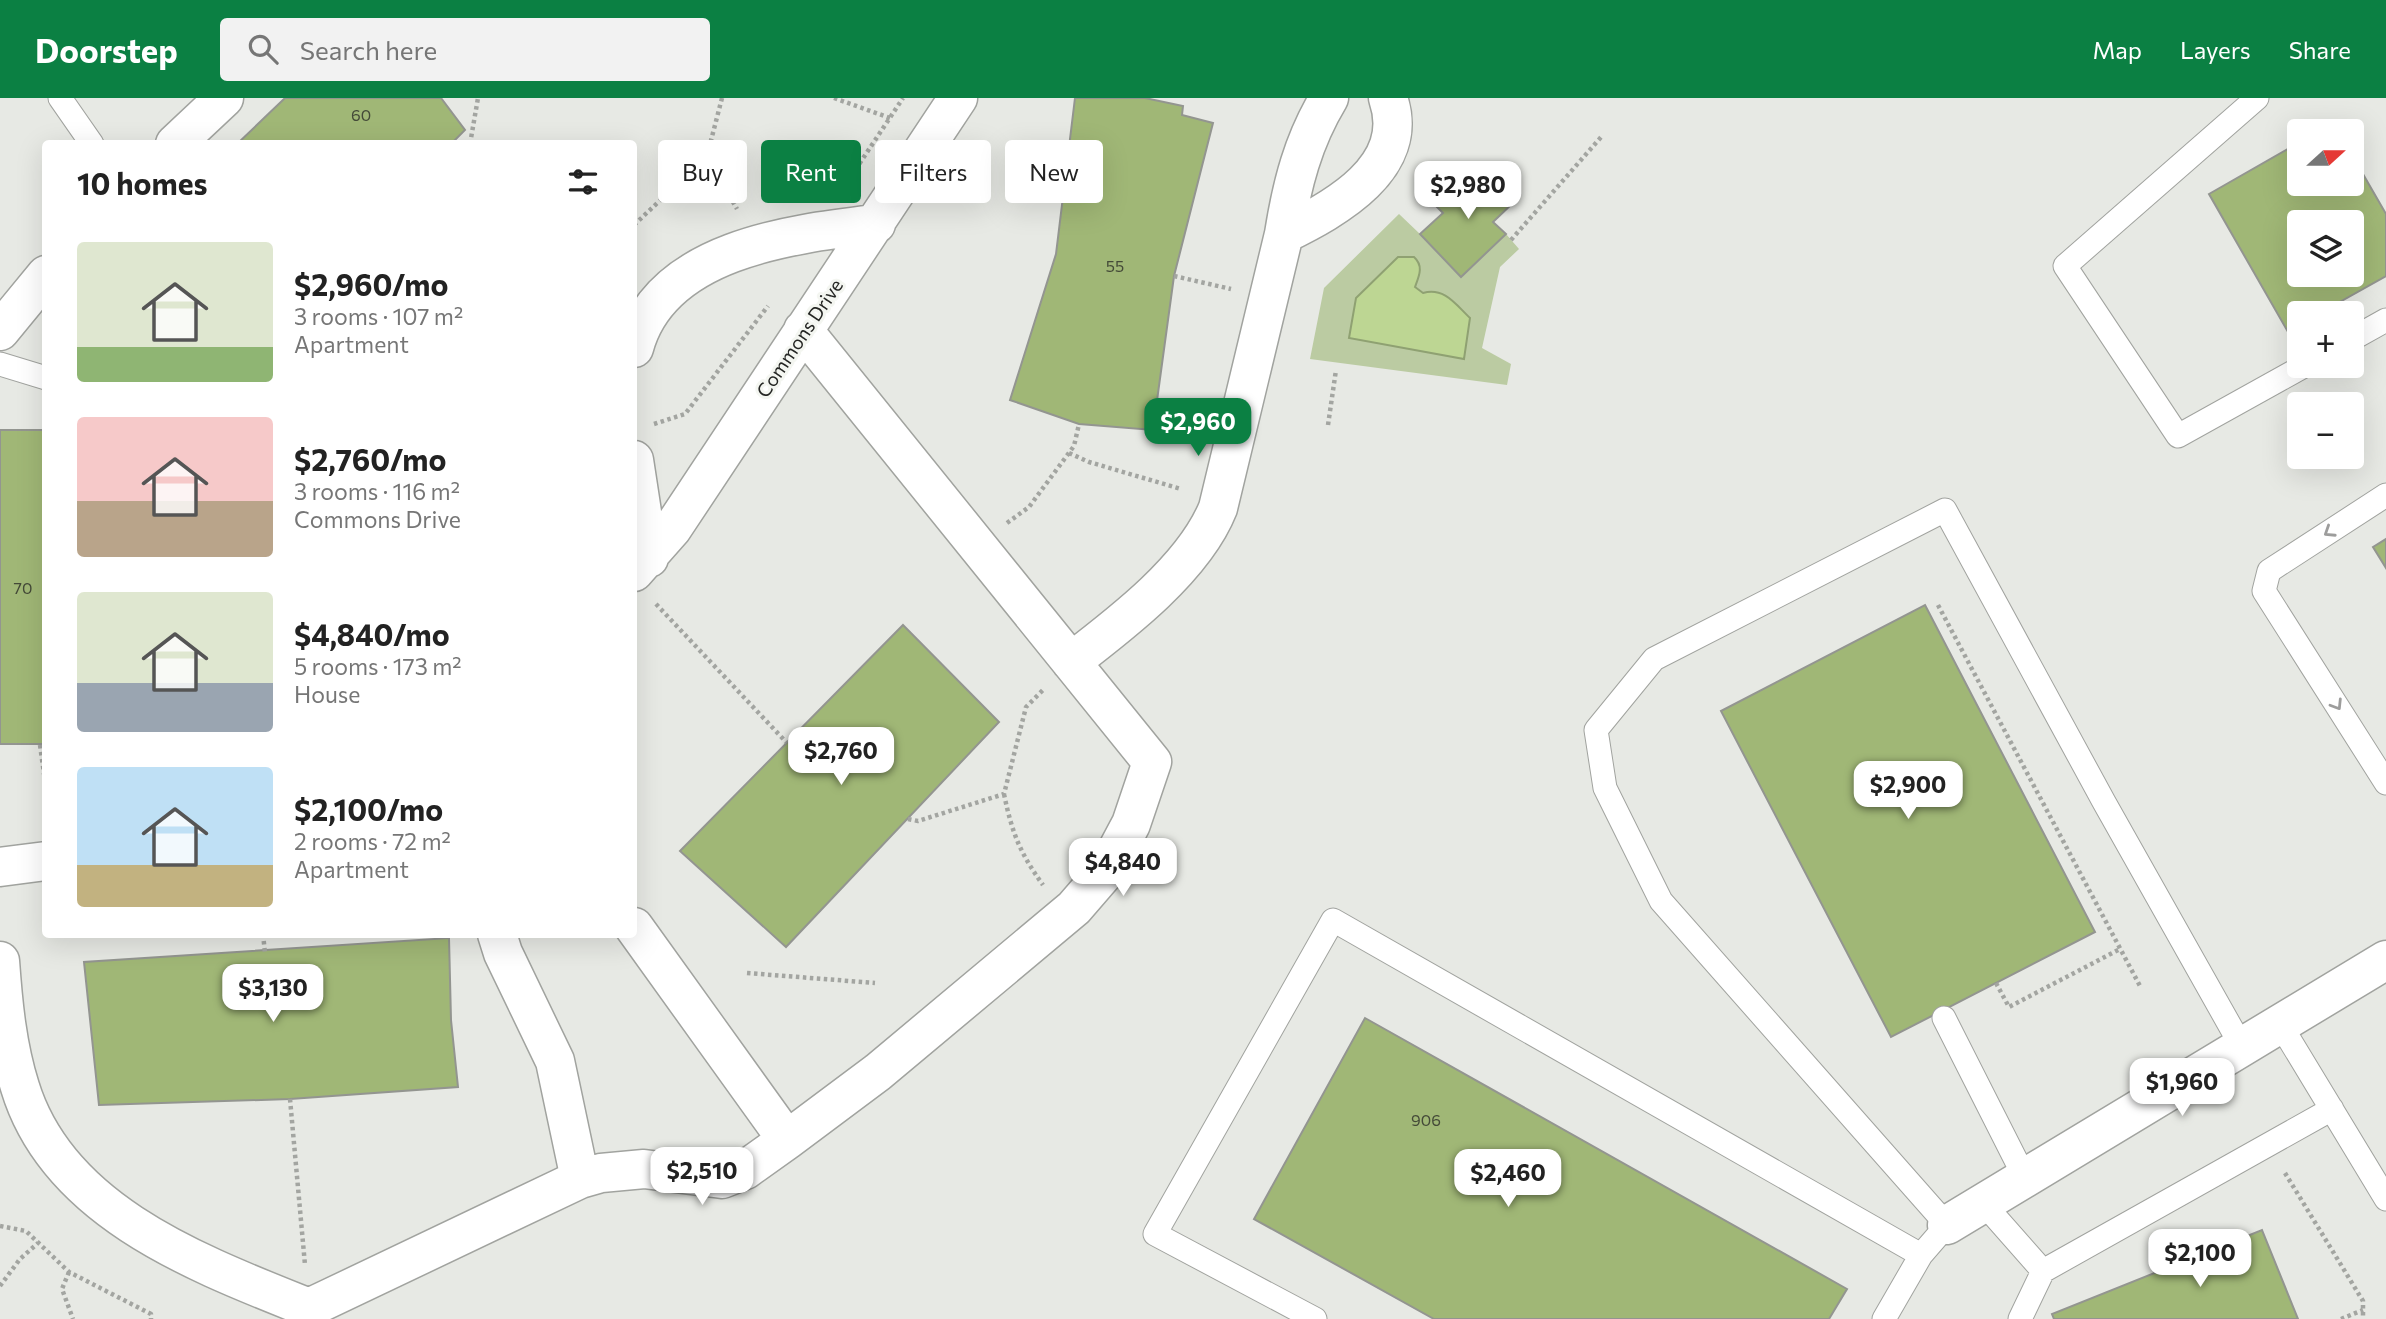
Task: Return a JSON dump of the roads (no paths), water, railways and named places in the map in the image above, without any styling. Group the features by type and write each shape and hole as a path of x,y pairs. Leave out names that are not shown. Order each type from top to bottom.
{"street":[{"path":"179,140 224,98"},
{"name":"Commons Drive","path":"645,577 672,529 958,98"},
{"path":"1284,234 1327,213 1360,189 1388,148 1392,133 1388,98"},
{"path":"1071,662 1131,614 1209,533 1220,501 1284,234 1293,181 1316,104"},
{"path":"637,342 654,306 682,279 755,244 876,223"},
{"path":"0,331 42,280"},
{"path":"0,961 4,1016 20,1088 48,1148 127,1222 204,1264 309,1308 580,1179 601,1173 644,1169 722,1179 745,1170 878,1072 1065,915 1106,871 1131,824 1152,762 803,330"},
{"path":"637,492 645,577"},
{"path":"0,867 42,861"},
{"path":"637,931 787,1140"},
{"path":"498,938 555,1061 580,1179"},
{"path":"1947,1225 2386,960"}],"lane":[{"path":"60,98 89,140"},
{"path":"2257,98 2065,266 2178,436 2287,375"},
{"path":"2364,332 2386,320"},
{"path":"0,364 42,377"},
{"path":"2386,495 2269,571 2264,591 2386,783"},
{"path":"1884,1319 1921,1255 1947,1225 1661,901 1605,788 1596,730 1654,659 1945,510 2104,802 2242,1047"},
{"path":"1315,1319 1154,1234 1333,920 1921,1255"},
{"path":"1944,1018 2025,1178"},
{"path":"2280,1024 2386,1199"},
{"path":"2020,1319 2043,1271 2332,1110"},
{"path":"1983,1203 2043,1271"}]}
